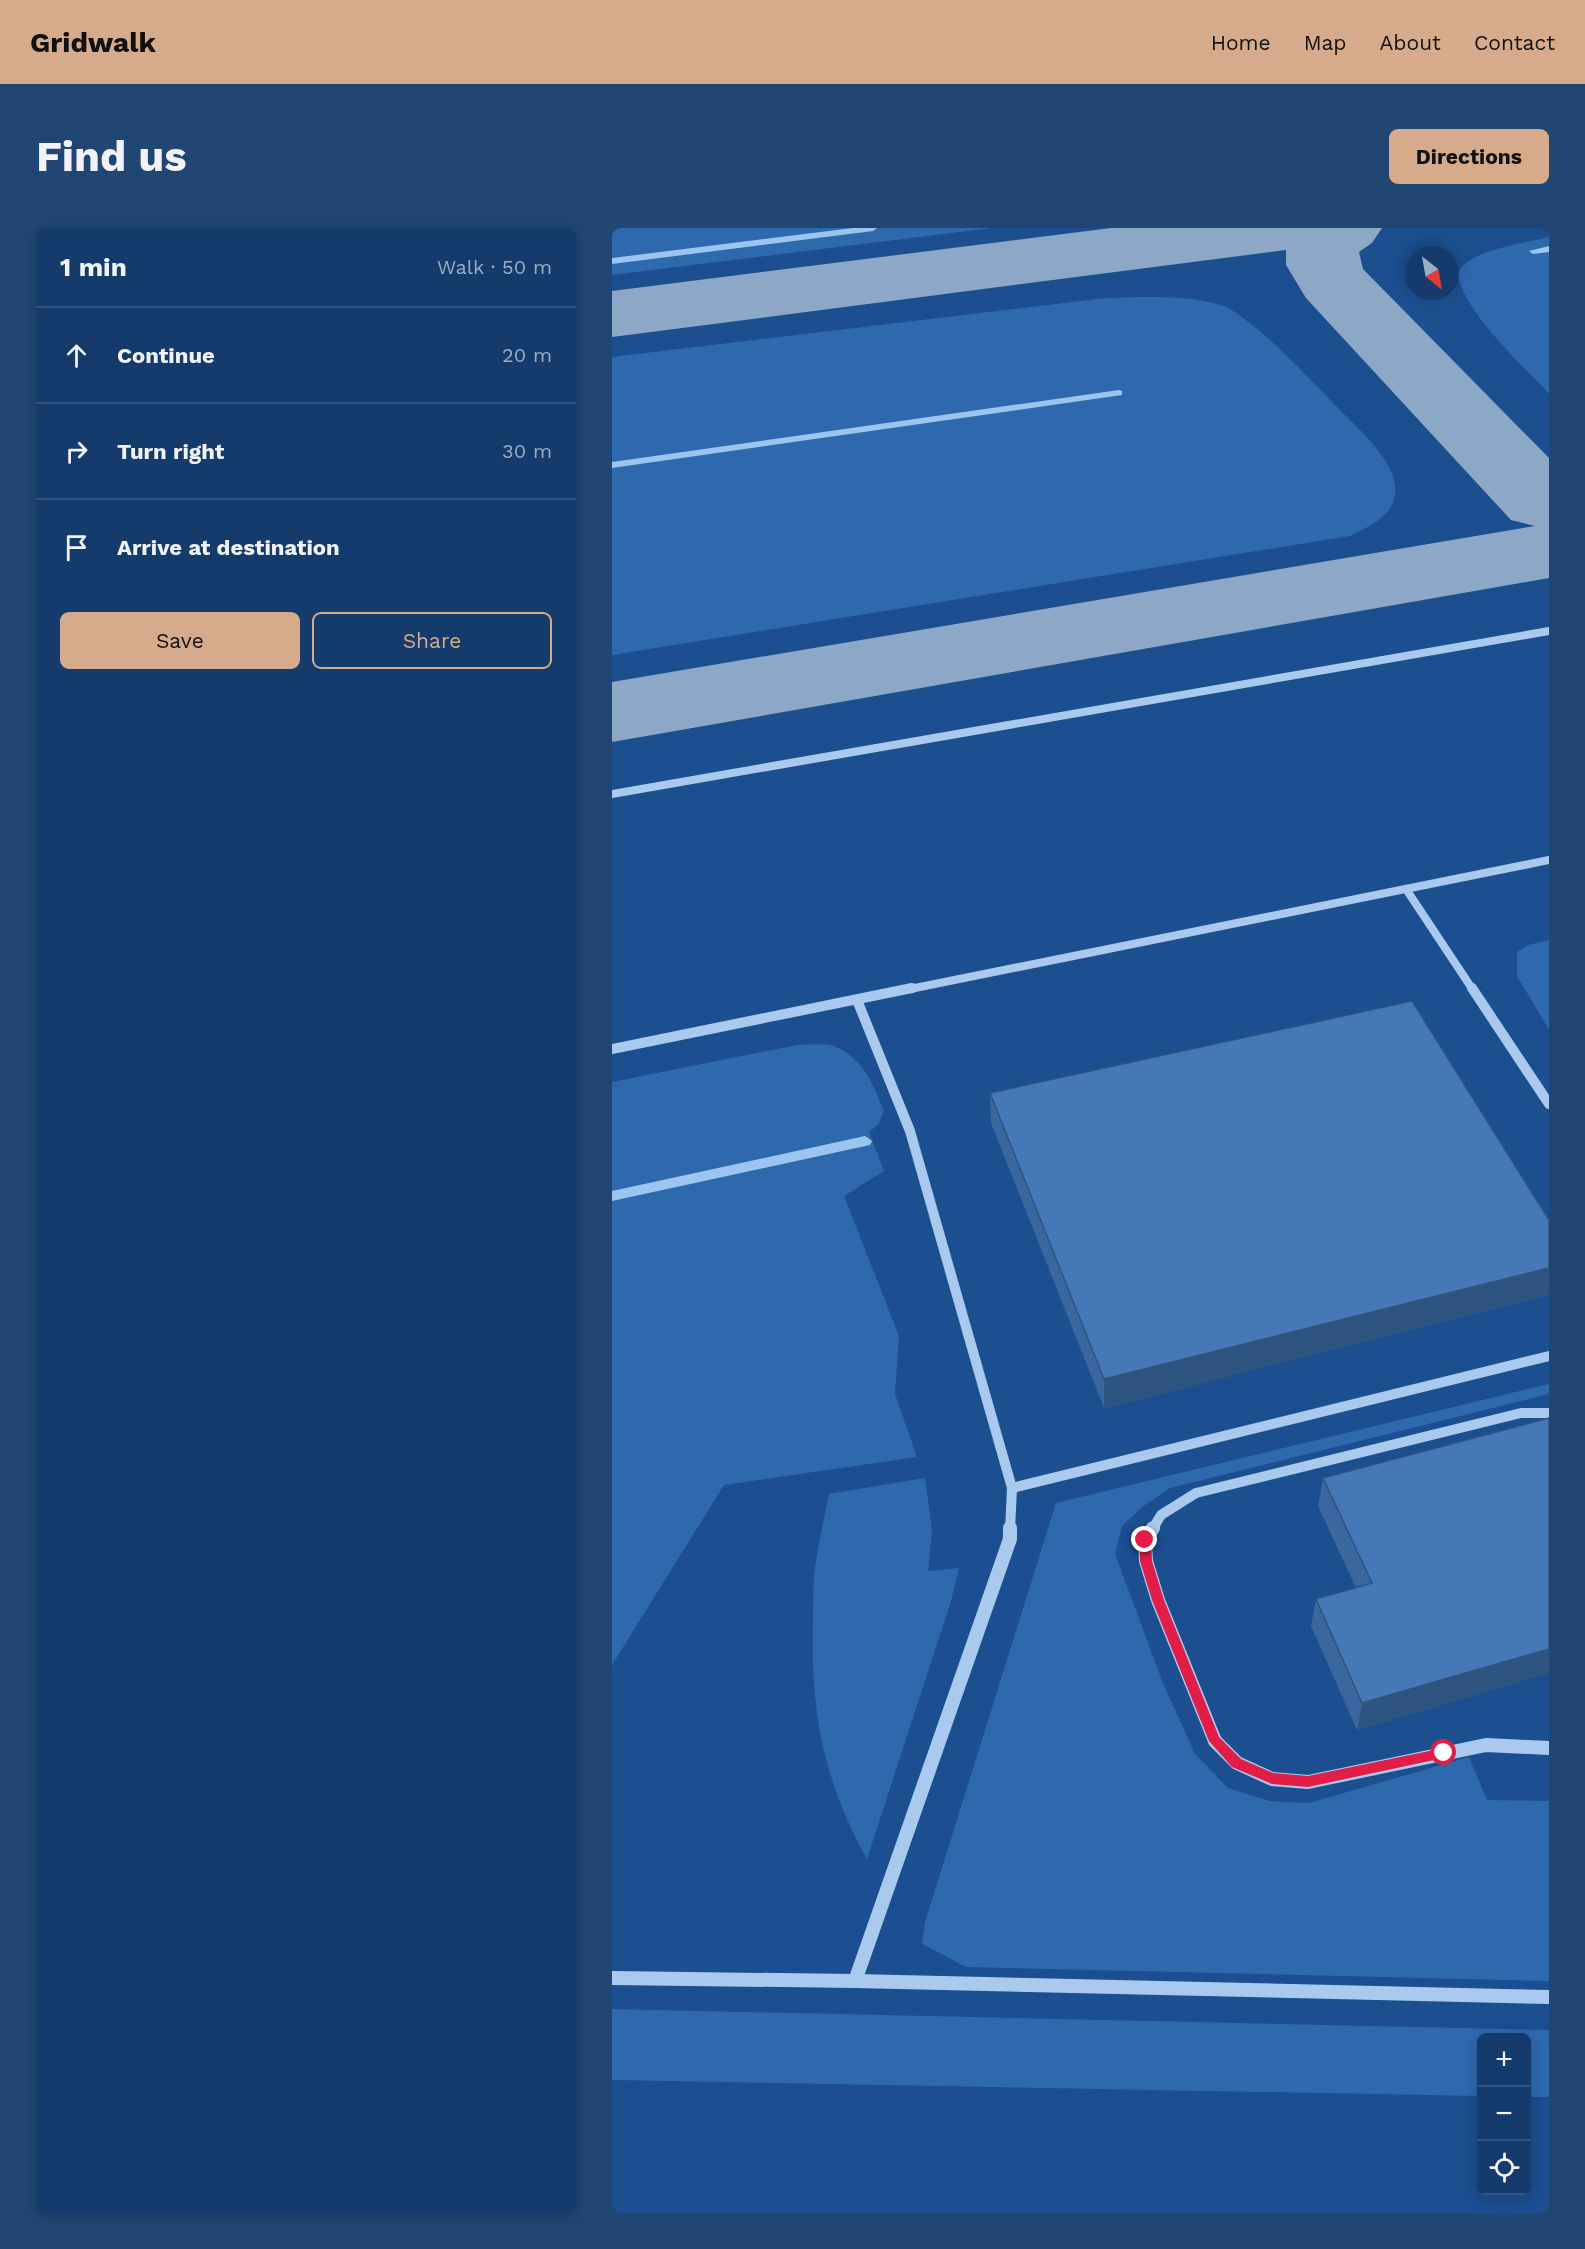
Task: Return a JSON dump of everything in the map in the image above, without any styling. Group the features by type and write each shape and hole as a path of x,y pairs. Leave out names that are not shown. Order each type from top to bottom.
{"street":[{"path":"612,794 1549,631"},
{"path":"612,1049 1549,860"},
{"path":"1406,889 1549,1104"},
{"path":"855,1981 1010,1539 1012,1488 910,1131 857,999"},
{"path":"1012,1488 1549,1356"},
{"path":"1549,1413 1521,1413 1196,1493 1161,1515 1145,1540 1146,1561 1158,1600 1215,1741 1237,1763 1272,1779 1308,1782 1486,1745 1549,1748"},
{"path":"612,1978 855,1981 1549,1997"}],"shaded area":[{"path":"612,228 992,228 612,275"},
{"path":"1549,237 1549,394 1482,321 1462,289 1459,279 1459,271 1474,258 1512,245"},
{"path":"1168,297 1201,300 1228,308 1240,316 1286,354 1377,449 1395,483 1395,495 1389,509 1378,520 1350,536 612,655 612,357 1106,298"},
{"path":"1549,940 1549,1030 1517,976 1517,952 1528,945"},
{"path":"797,1045 830,1045 844,1051 866,1073 884,1111 878,1125 869,1132 884,1171 844,1196 899,1336 895,1394 917,1457 724,1485 612,1665 612,1082"},
{"path":"1549,1384 1549,1394 1170,1488 1142,1507 1122,1526 1115,1554 1163,1683 1195,1754 1228,1788 1269,1801 1309,1803 1469,1757 1487,1800 1549,1801 1549,1981 966,1967 922,1944 925,1922 1056,1503"},
{"path":"925,1478 932,1530 928,1571 959,1568 951,1601 867,1859 840,1801 822,1744 814,1685 815,1565 829,1494"},
{"path":"612,2009 1549,2030 1549,2097 1531,2097 1531,2033 1477,2033 1477,2096 612,2080"}],"building":[{"path":"1412,1001 1549,1220 1549,1268 1104,1379 990,1093"},
{"path":"1549,1418 1549,1649 1362,1703 1316,1599 1372,1583 1323,1478"}],"waterway":[{"path":"612,261 873,228"},
{"path":"1533,251 1549,249"},
{"path":"612,465 1119,393"},
{"path":"612,1196 865,1141"}],"taxiway":[{"path":"612,314 1285,228"},
{"path":"1346,228 1329,240 1322,252 1323,265 1333,282 1542,501"},
{"path":"612,712 1549,551"}],"route":[{"path":"1145,1540 1146,1561 1158,1600 1215,1741 1237,1763 1272,1779 1308,1782 1444,1753"}]}
